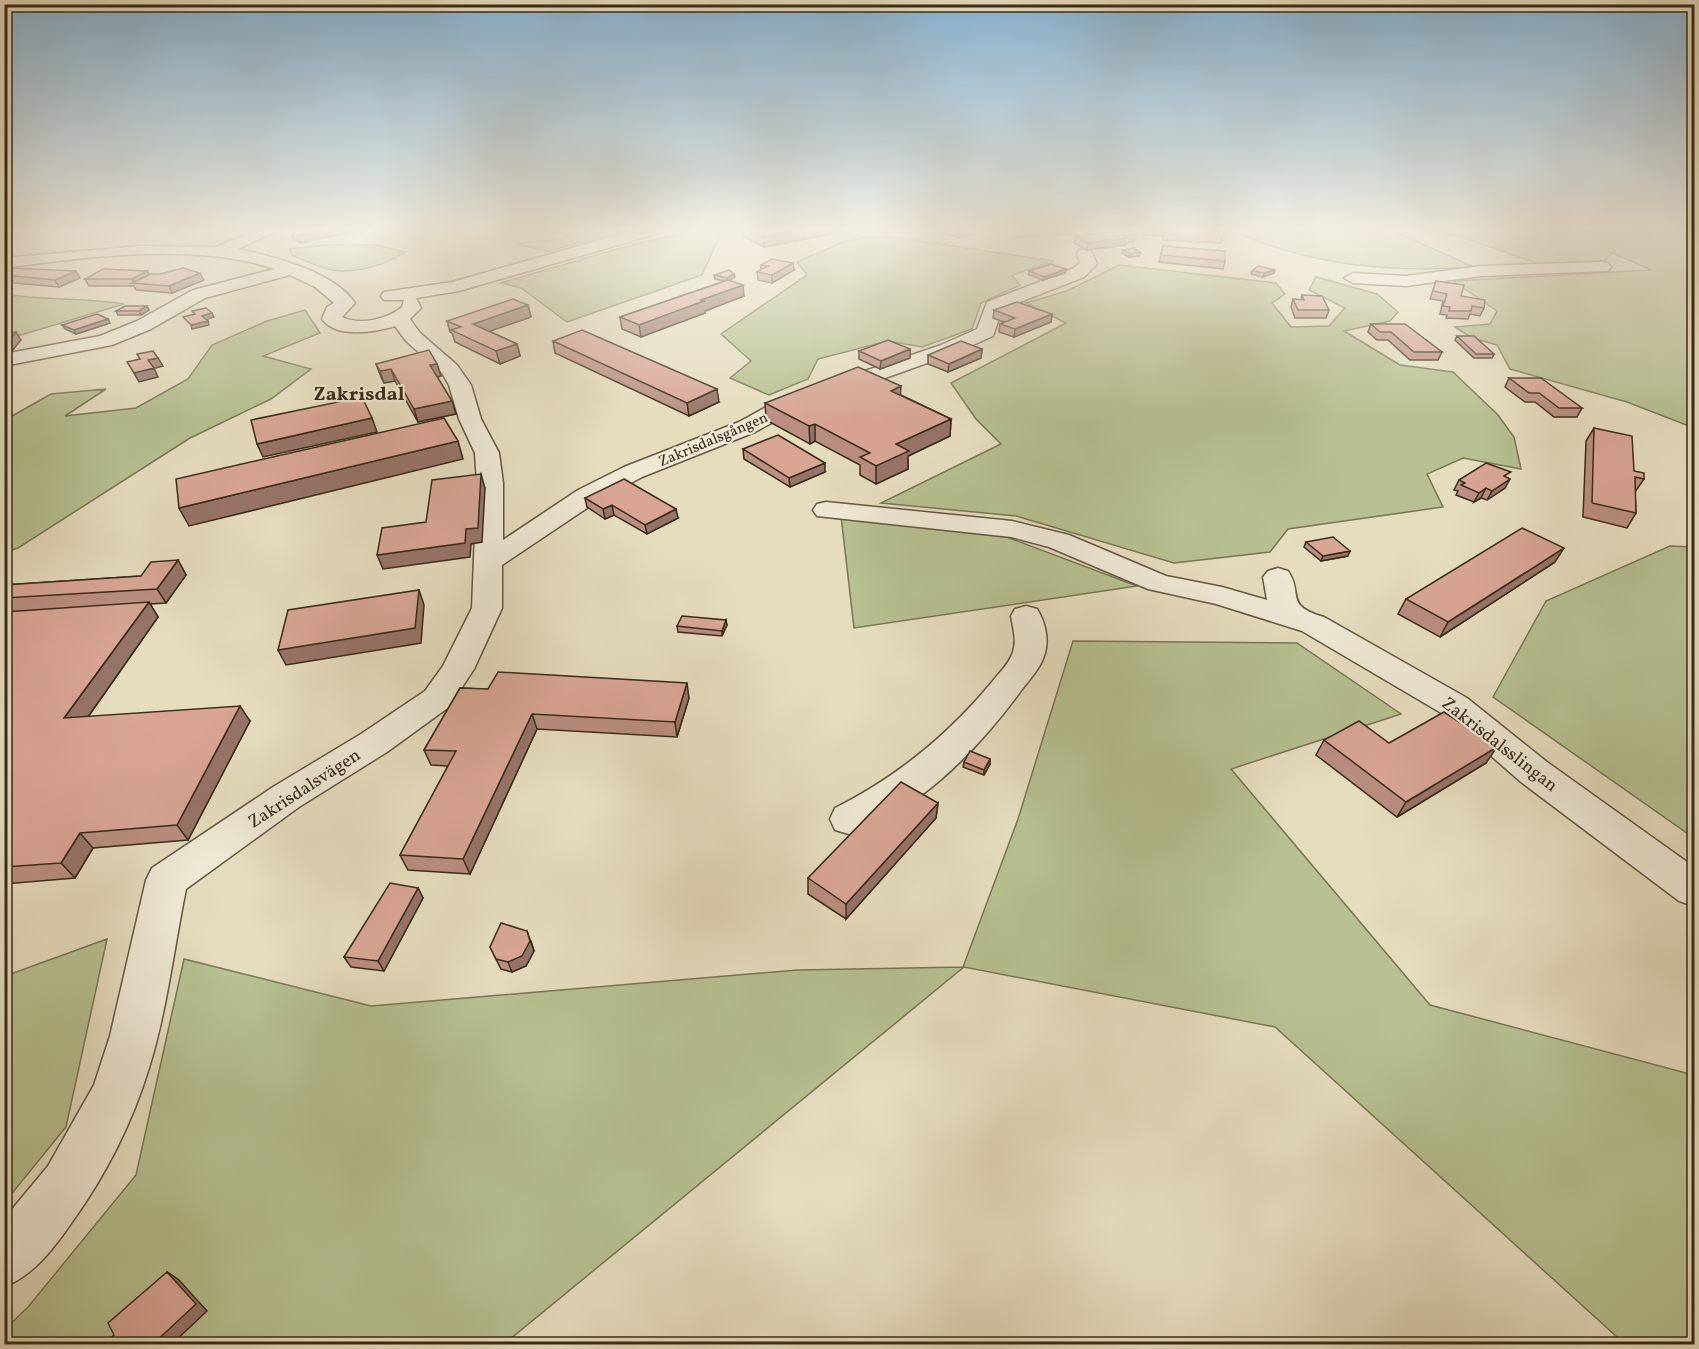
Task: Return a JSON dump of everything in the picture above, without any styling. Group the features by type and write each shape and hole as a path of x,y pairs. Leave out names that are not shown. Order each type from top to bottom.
{"street":[{"path":"4,360 105,341 144,325 207,292"},
{"path":"343,292 360,299"},
{"path":"418,292 360,299 331,315 336,322 353,325 408,321 446,292"},
{"name":"Zakrisdalsgången","path":"488,562 587,496 633,472 747,427 785,406 948,349 986,332 994,306 1030,292"},
{"path":"1414,300 1416,292"},
{"path":"390,296 408,300 408,321"},
{"name":"Zakrisdalsvägen","path":"4,1259 64,1190 108,1111 134,1038 167,880 286,797 374,743 437,699 458,669 487,608 490,483 487,453 470,419 460,385 450,369 408,321"},
{"name":"Zakrisdalsslingan","path":"826,510 1012,529 1059,541 1158,583 1203,592 1295,618 1323,629 1455,706 1534,772 1695,889"},
{"path":"1278,577 1277,590 1282,603 1295,618"},
{"path":"849,819 877,806 911,782 949,751 987,712 1028,656 1031,637 1026,616"}],"green space":[{"path":"526,292 653,292 567,322"},
{"path":"782,292 1005,292 981,303 972,329 922,347 888,341 818,359 808,379 769,395 730,378 751,361 721,334"},
{"path":"1064,292 1283,292 1285,294 1272,303 1291,327 1329,326 1345,308 1313,292 1370,292 1377,294 1398,312 1390,321 1344,331 1400,365 1453,372 1498,415 1514,437 1521,469 1463,458 1427,474 1443,507 1288,529 1270,552 1174,563 1016,516 881,503 1001,444 976,419 951,383 1066,323 1026,303"},
{"path":"1469,292 1694,292 1694,428 1627,402 1510,369 1497,345 1472,338 1455,327 1490,324 1497,311"},
{"path":"4,294 124,304 21,335 5,333"},
{"path":"305,310 320,333 263,356 311,369 271,399 190,438 18,548 5,552 5,420 51,394 106,389 65,416 136,408 188,379 212,345 267,321"},
{"path":"841,516 1004,536 1137,586 854,628"},
{"path":"1670,546 1694,547 1694,838 1493,697 1546,601"},
{"path":"1073,641 1297,643 1401,714 1231,769 1430,1005 1694,1075 1694,1344 1616,1344 1617,1337 1275,1027 964,967 504,1344 5,1344 5,1329 28,1307 136,1175 184,959 371,1006 798,970 963,967 1018,819"},
{"path":"107,939 66,1127 5,1202 5,976"}],"building":[{"path":"693,292 724,292 639,325 620,317"},
{"path":"1437,292 1462,292 1461,296 1485,300 1484,308 1472,306 1471,311 1449,311 1450,307 1443,306 1447,294"},
{"path":"1302,295 1322,296 1329,310 1298,310 1293,299 1304,300"},
{"path":"513,299 528,305 473,324 517,344 496,351 451,330 461,327 447,321"},
{"path":"1017,302 1052,314 1015,329 1000,324 1015,318 994,310"},
{"path":"125,306 147,306 139,311 116,311"},
{"path":"206,308 212,313 202,316 208,321 191,325 183,317 195,314 192,311"},
{"path":"97,314 108,319 74,330 62,325"},
{"path":"1371,324 1405,324 1442,352 1414,352 1391,332 1380,332"},
{"path":"582,330 717,389 687,403 553,341"},
{"path":"16,332 7,343 4,343 4,334"},
{"path":"1457,336 1474,336 1494,354 1476,354"},
{"path":"888,340 910,349 881,361 859,351"},
{"path":"961,341 982,349 949,364 928,355"},
{"path":"429,350 437,364 430,365 452,401 414,409 391,369 380,371 376,364"},
{"path":"153,351 158,358 148,360 154,368 134,373 127,362 140,359 137,354"},
{"path":"858,367 901,386 891,391 951,419 896,444 909,451 876,466 860,457 870,453 815,424 809,426 765,403"},
{"path":"1509,378 1541,378 1582,408 1559,408 1539,393 1529,393"},
{"path":"362,397 372,418 257,444 251,420"},
{"path":"444,418 458,441 179,508 176,479"},
{"path":"1594,428 1632,436 1634,471 1644,473 1644,479 1635,477 1636,513 1592,503"},
{"path":"778,435 825,463 789,478 743,449"},
{"path":"1486,463 1511,472 1504,476 1510,479 1492,491 1486,488 1479,493 1461,485 1465,483 1459,480"},
{"path":"481,474 478,528 466,529 465,543 377,555 382,528 426,522 432,480"},
{"path":"624,479 676,509 645,525 612,505 603,509 585,498"},
{"path":"1522,528 1564,548 1448,622 1406,599"},
{"path":"1333,537 1350,551 1323,556 1306,542"},
{"path":"178,560 157,589 4,598 4,585 141,576 151,562"},
{"path":"419,590 415,628 278,650 288,610"},
{"path":"149,602 64,718 240,706 177,825 80,833 61,863 4,867 4,844 7,841 4,841 4,612"},
{"path":"682,616 726,620 722,631 677,626"},
{"path":"498,672 687,683 675,722 532,714 463,859 400,855 456,751 424,750 460,688 488,689"},
{"path":"1444,712 1497,747 1406,802 1324,740 1359,721 1389,743"},
{"path":"970,751 990,759 984,770 964,762"},
{"path":"901,782 938,803 846,904 808,878"},
{"path":"390,883 418,888 378,961 344,957"},
{"path":"501,923 527,931 530,941 522,956 508,962 496,959 490,947"},
{"path":"167,1272 196,1304 153,1344 105,1344 114,1335 108,1323"}],"district":[{"name":"Zakrisdal","path":"359,393"}]}
